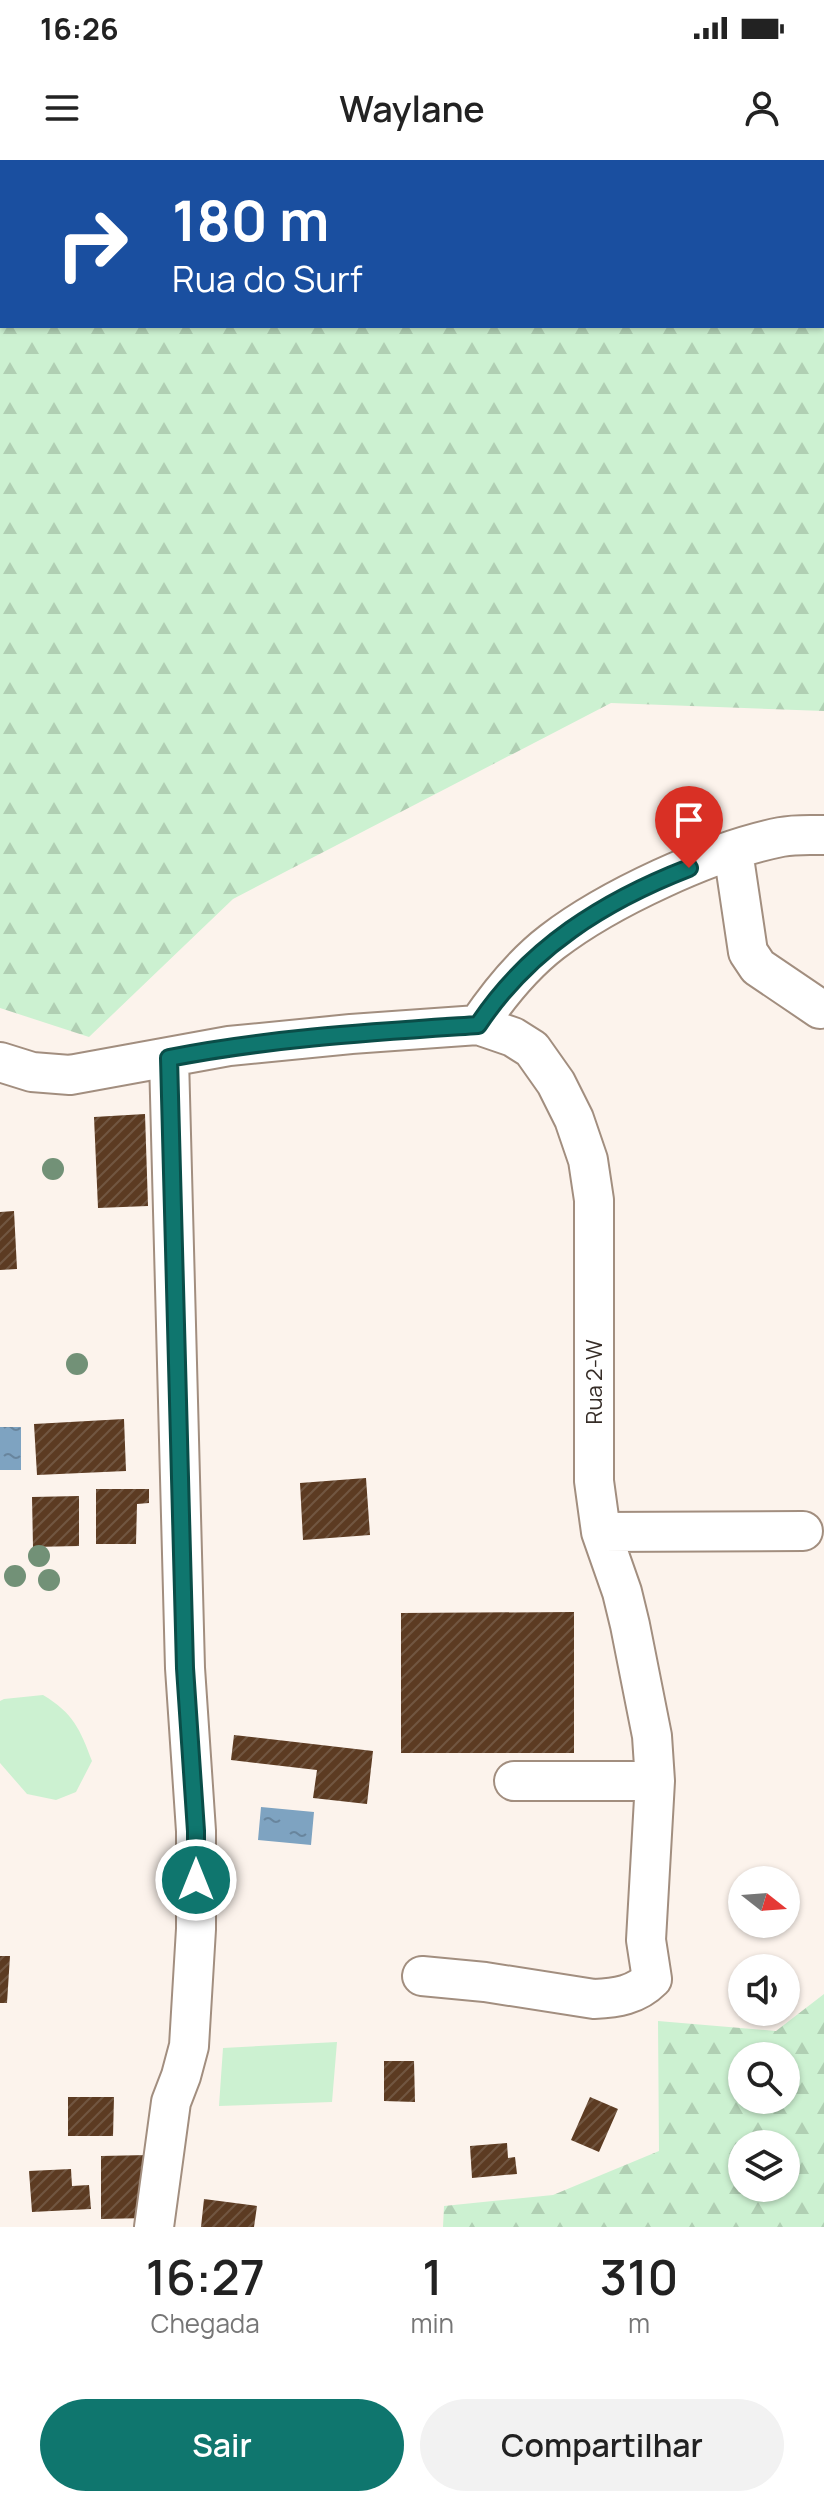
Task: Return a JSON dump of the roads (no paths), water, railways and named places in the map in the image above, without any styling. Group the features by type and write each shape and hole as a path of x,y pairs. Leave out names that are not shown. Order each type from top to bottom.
{"street":[{"path":"0,1062 32,1072 70,1075 229,1046 478,1025 519,972 552,942 606,908 667,877 733,851 783,837 824,835"},
{"path":"733,851 748,952 758,967 820,1009"},
{"name":"Rua 2-W","path":"422,1976 485,1982 594,1999 611,1999 640,1991 652,1979 646,1940 655,1781 652,1736 622,1592 596,1511 594,1200 588,1160 574,1119 556,1083 532,1049 513,1037 478,1025"},
{"path":"154,2227 171,2102 189,2046 196,1929 196,1831 185,1668 169,1058"},
{"path":"601,1532 803,1531"},
{"path":"514,1781 655,1781"}],"water":[{"path":"0,1427 21,1427 21,1470 0,1470"},
{"path":"261,1807 314,1812 311,1845 258,1840"}]}
